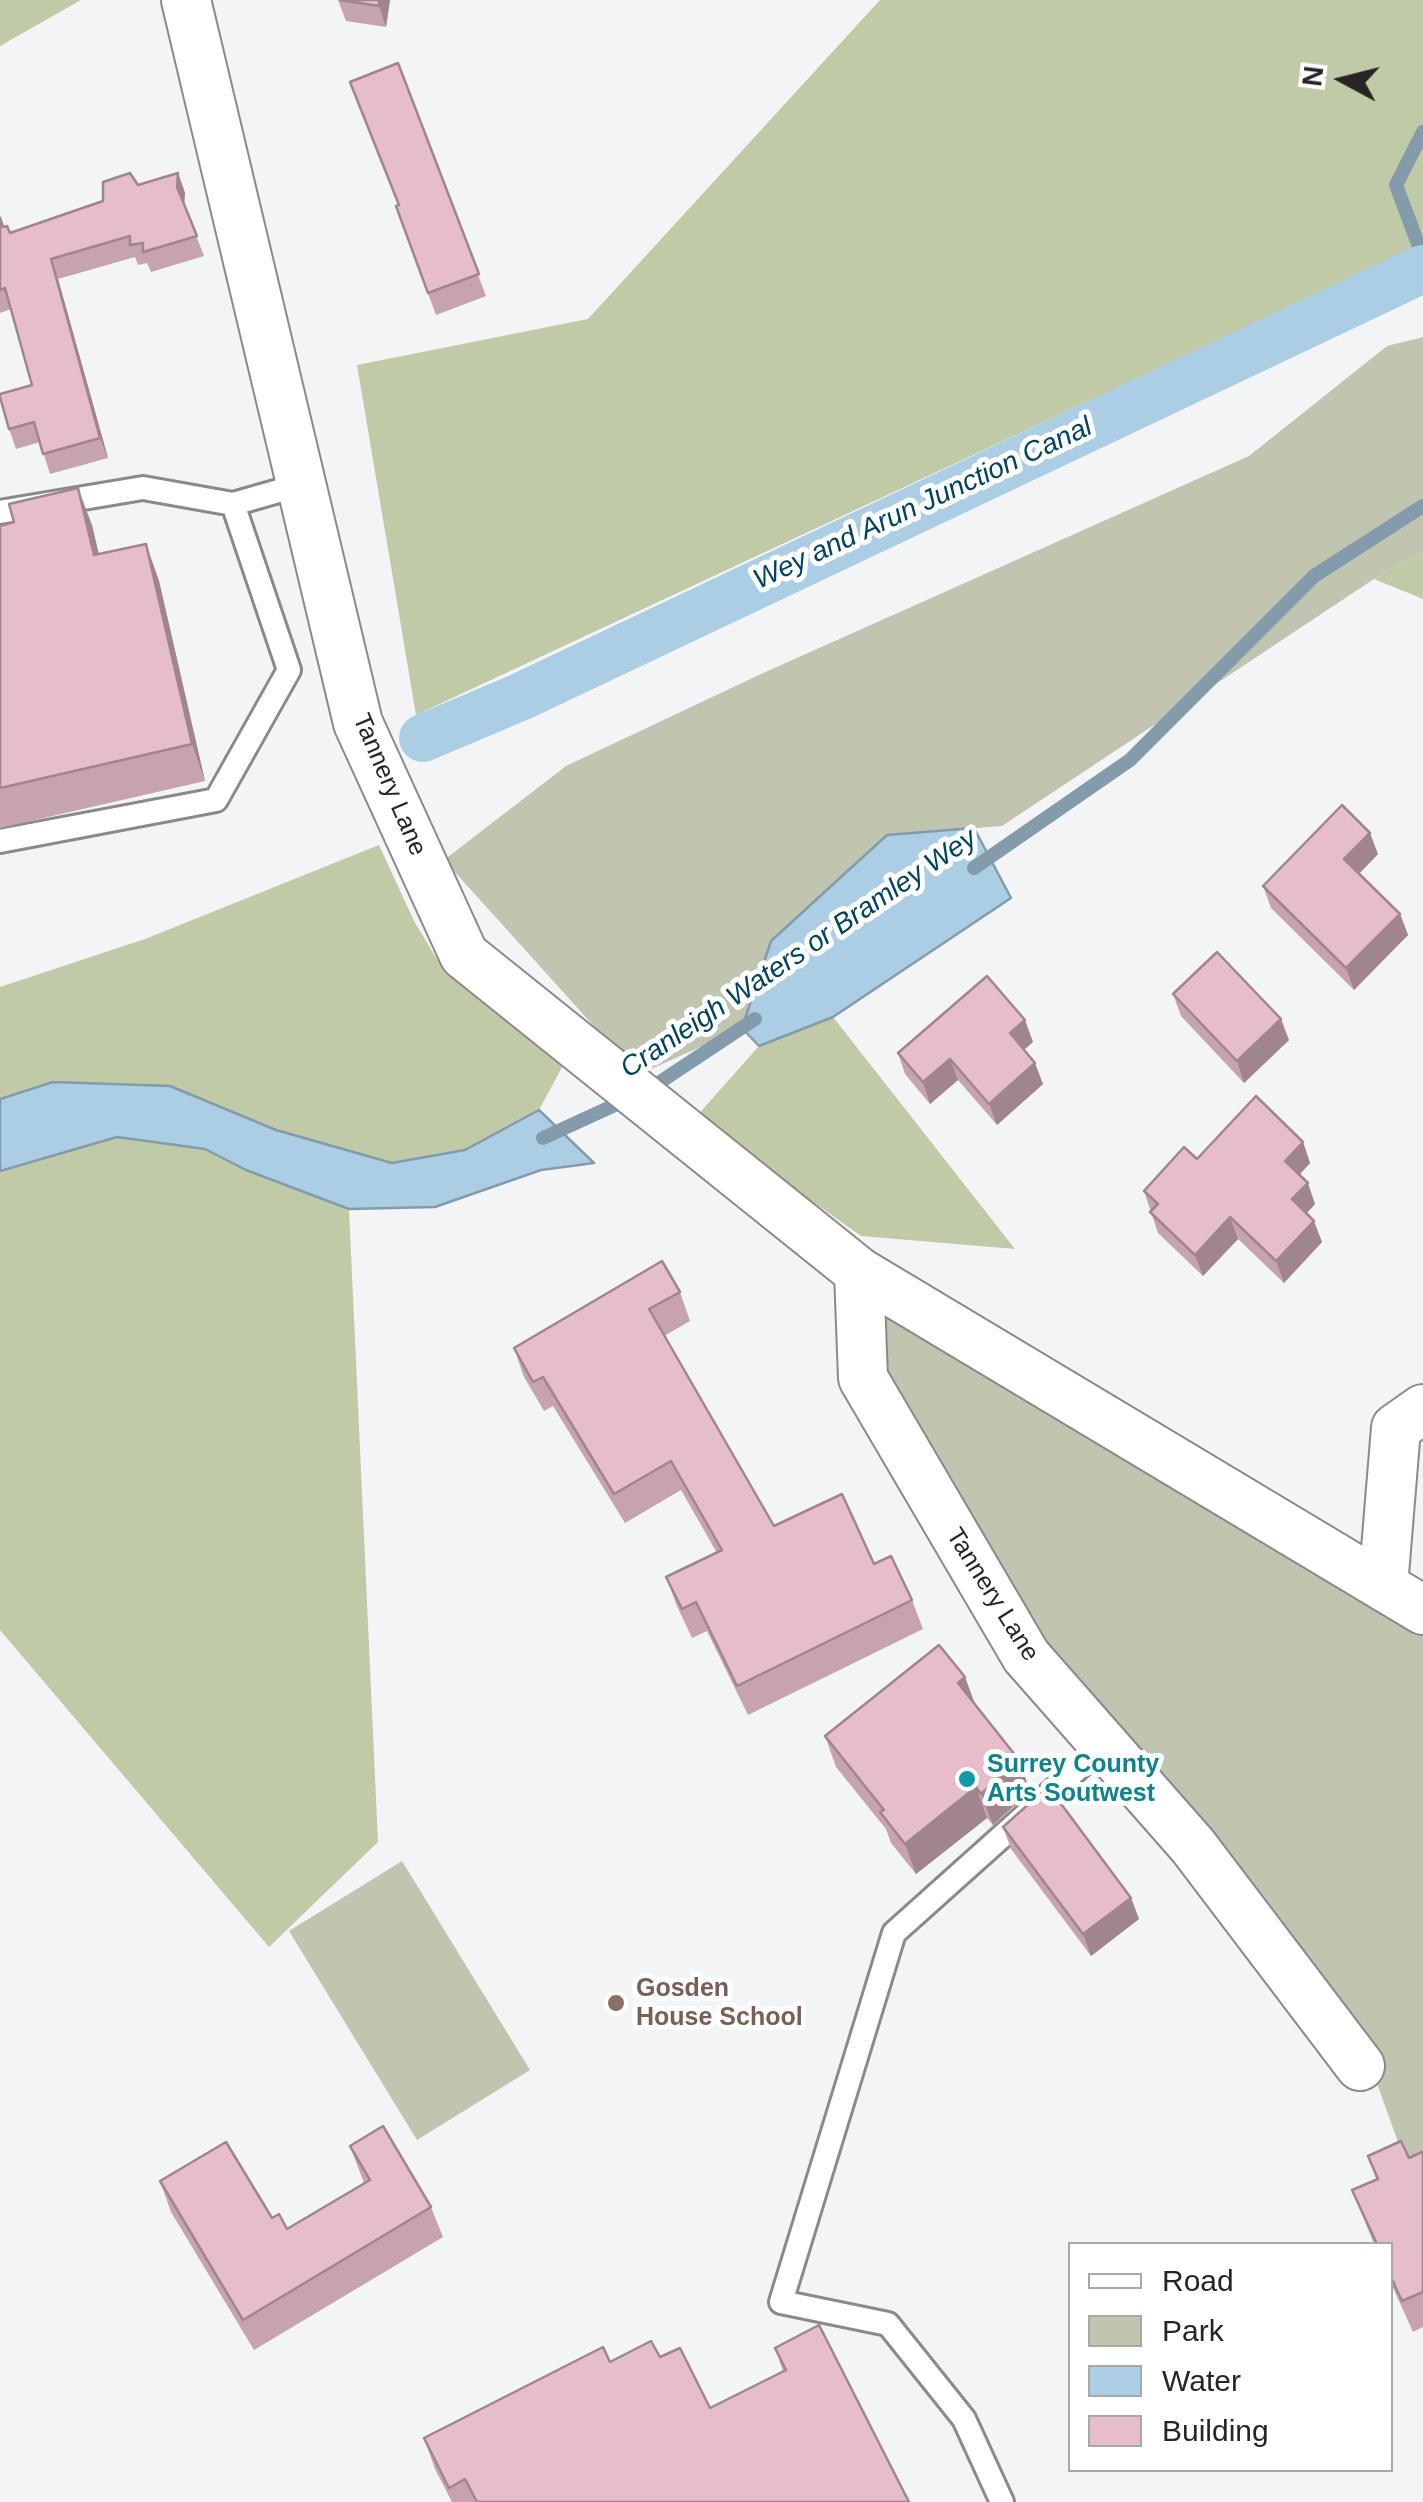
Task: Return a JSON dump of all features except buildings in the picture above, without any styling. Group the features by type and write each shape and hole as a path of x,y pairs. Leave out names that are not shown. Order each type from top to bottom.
{"street":[{"name":"Tannery Lane","path":"186,0 358,723 464,955 859,1272 1423,1610"},
{"name":"Tannery Lane","path":"859,1272 863,1378 1026,1656 1192,1846 1360,2066"},
{"path":"1383,1586 1396,1428 1423,1409"}],"lane":[{"path":"0,512 143,488 234,504 303,484"},
{"path":"0,841 216,800 289,670 234,504"},
{"path":"1002,2502 964,2419 888,2324 781,2302 894,1934 1104,1744"}],"green space":[{"path":"0,0 81,0 0,46"},
{"path":"880,0 1423,0 1423,245 416,715 357,365 588,319"},
{"path":"1423,337 1423,551 1374,579 1002,826 887,835 771,941 742,1028 638,1075 444,860 566,766 761,674 1249,456 1387,346"},
{"path":"1423,551 1423,599 1374,579"},
{"path":"379,845 414,921 437,959 464,985 567,1058 539,1110 465,1150 392,1163 276,1130 170,1086 53,1082 0,1099 0,987 145,939"},
{"path":"833,1017 1015,1249 861,1236 695,1118 759,1046"},
{"path":"117,1137 205,1149 349,1209 378,1842 269,1947 0,1630 0,1171"},
{"path":"854,1252 1423,1609 1423,2212 1354,2019 1066,1713 845,1381"},
{"path":"402,1861 530,2070 417,2140 289,1931"}],"water":[{"path":"974,828 1011,898 833,1017 759,1046 742,1028 771,941 887,835"},
{"path":"53,1082 170,1086 276,1130 392,1163 465,1150 539,1110 594,1163 541,1170 435,1207 349,1209 246,1170 205,1149 117,1137 0,1171 0,1099"}],"waterway":[{"name":"Cranleigh Waters or Bramley Wey","path":"1423,132 1396,185 1423,257"},
{"name":"Wey and Arun Junction Canal","path":"423,738 520,697 1423,269"},
{"name":"Cranleigh Waters or Bramley Wey","path":"974,868 1130,760 1314,576 1423,506"},
{"name":"Cranleigh Waters or Bramley Wey","path":"648,1090 755,1019"},
{"name":"Cranleigh Waters or Bramley Wey","path":"543,1138 628,1099"}],"place":[{"name":"Surrey County Arts Soutwest","path":"967,1779"},
{"name":"Gosden House School","path":"616,2003"}]}
